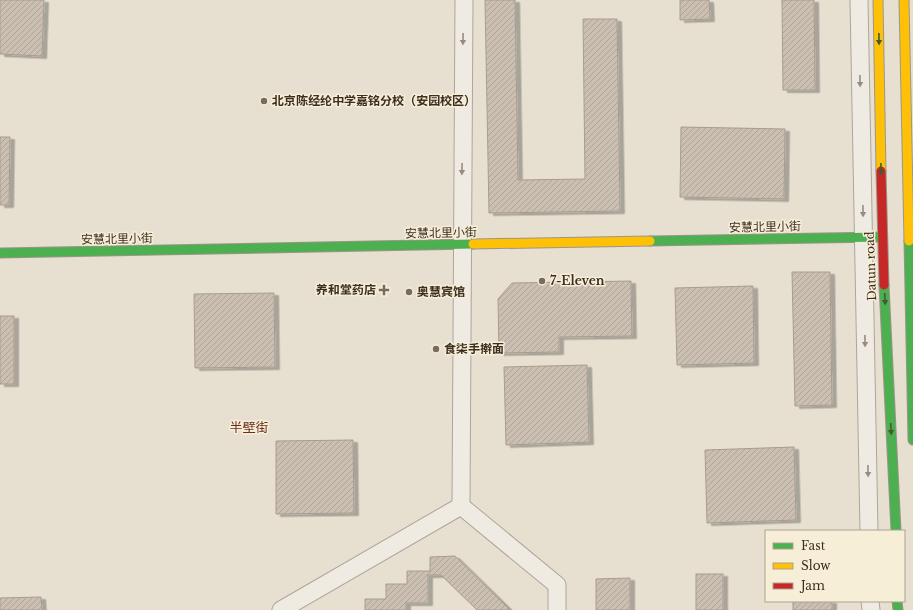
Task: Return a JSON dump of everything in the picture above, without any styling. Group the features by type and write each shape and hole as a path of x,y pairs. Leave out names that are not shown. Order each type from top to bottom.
{"main road":[{"name":"Datun road","path":"878,0 882,236 896,530"},
{"path":"904,0 913,440"},
{"name":"安慧北里小街","path":"0,253 882,236"}],"street":[{"path":"461,506 461,244 464,0"},
{"path":"859,0 869,530"},
{"path":"281,610 461,506"},
{"path":"461,506 557,585 557,610"}],"building":[{"path":"0,0 44,0 42,56 0,54"},
{"path":"485,0 515,0 518,180 585,179 583,19 617,19 620,211 489,213"},
{"path":"680,0 709,0 710,19 680,20"},
{"path":"782,0 814,0 815,90 783,90"},
{"path":"681,127 785,129 784,199 680,197"},
{"path":"0,137 10,137 9,205 0,205"},
{"path":"792,272 830,272 832,405 795,406"},
{"path":"631,281 632,336 559,337 559,352 499,353 498,299 512,283"},
{"path":"753,286 754,363 677,365 675,288"},
{"path":"274,293 275,367 195,368 194,294"},
{"path":"0,316 14,316 14,384 0,384"},
{"path":"587,365 589,442 506,445 504,367"},
{"path":"353,440 354,513 276,514 276,441"},
{"path":"794,447 796,520 707,523 705,450"},
{"path":"455,556 510,610 477,610 441,575 428,575 428,603 406,603 406,610 365,610 365,599 386,599 386,584 407,584 407,571 430,571 430,557"},
{"path":"696,574 723,574 723,610 696,610"},
{"path":"630,578 630,610 596,610 596,579"},
{"path":"41,597 42,610 0,610 0,598"},
{"path":"793,602 832,602 832,610 793,610"}],"traffic: fast":[{"path":"650,241 882,237"},
{"path":"909,241 913,440"},
{"path":"0,253 473,244"},
{"path":"884,285 896,530"},
{"path":"897,602 898,610"}],"traffic: slow":[{"path":"878,0 881,171"},
{"path":"904,0 909,241"},
{"path":"473,244 650,241"}],"traffic: jam":[{"path":"881,171 884,285"}],"place":[{"name":"北京陈经纶中学嘉铭分校（安园校区）","path":"264,101"},
{"name":"7-Eleven","path":"542,281"},
{"name":"养和堂药店","path":"384,290"},
{"name":"奥慧宾馆","path":"409,292"},
{"name":"食柒手擀面","path":"436,349"}],"district":[{"name":"半壁街","path":"249,427"}]}
